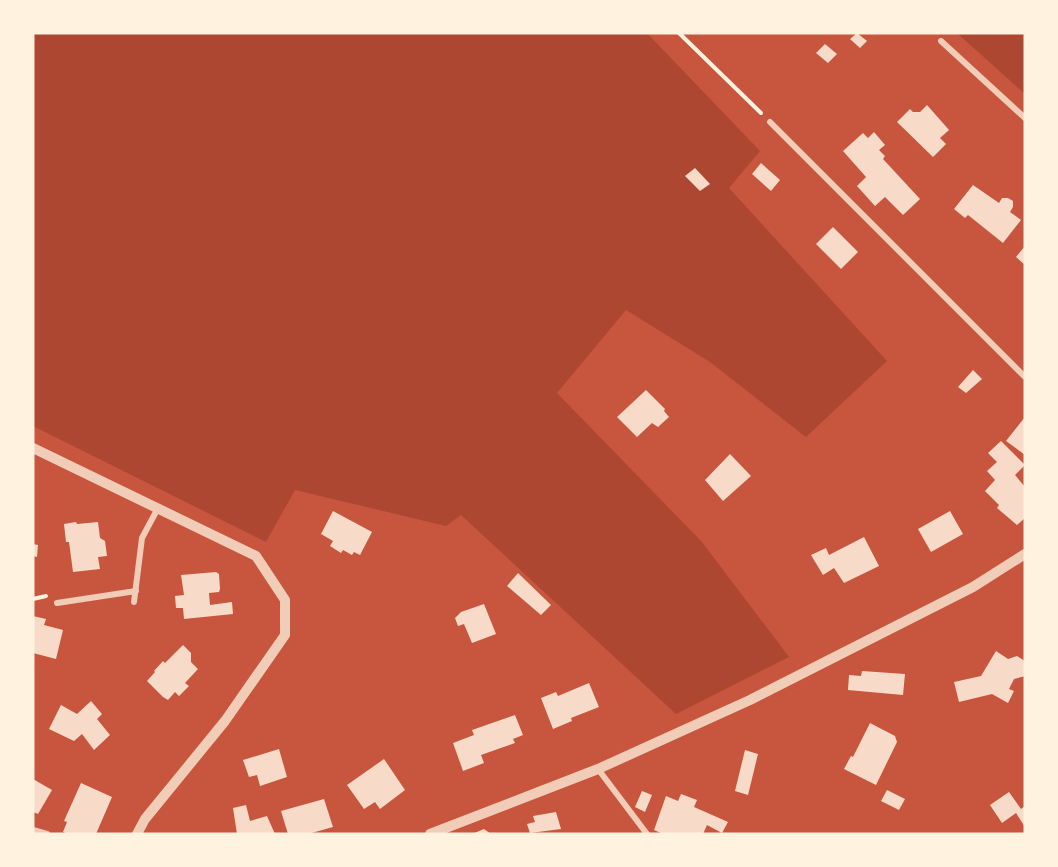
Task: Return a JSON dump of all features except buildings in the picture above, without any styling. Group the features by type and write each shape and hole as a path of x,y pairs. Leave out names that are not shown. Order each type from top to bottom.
{"street":[{"path":"940,41 1025,118"},
{"path":"771,122 1025,377"},
{"path":"33,448 256,556 285,600 285,635 225,721 145,819 137,834"},
{"path":"134,602 142,538 158,508"},
{"path":"430,834 598,769 771,689 973,587 1025,554"},
{"path":"57,603 136,591"},
{"path":"598,769 647,834"},
{"path":"33,830 47,834"}],"path":[{"path":"679,33 771,122"}],"shaded area":[{"path":"33,33 647,33 760,151 729,188 887,361 806,437 710,362 626,310 557,393 702,542 789,657 676,714 461,515 446,526 295,490 266,542 33,426"},
{"path":"957,33 1025,33 1025,94"}]}
